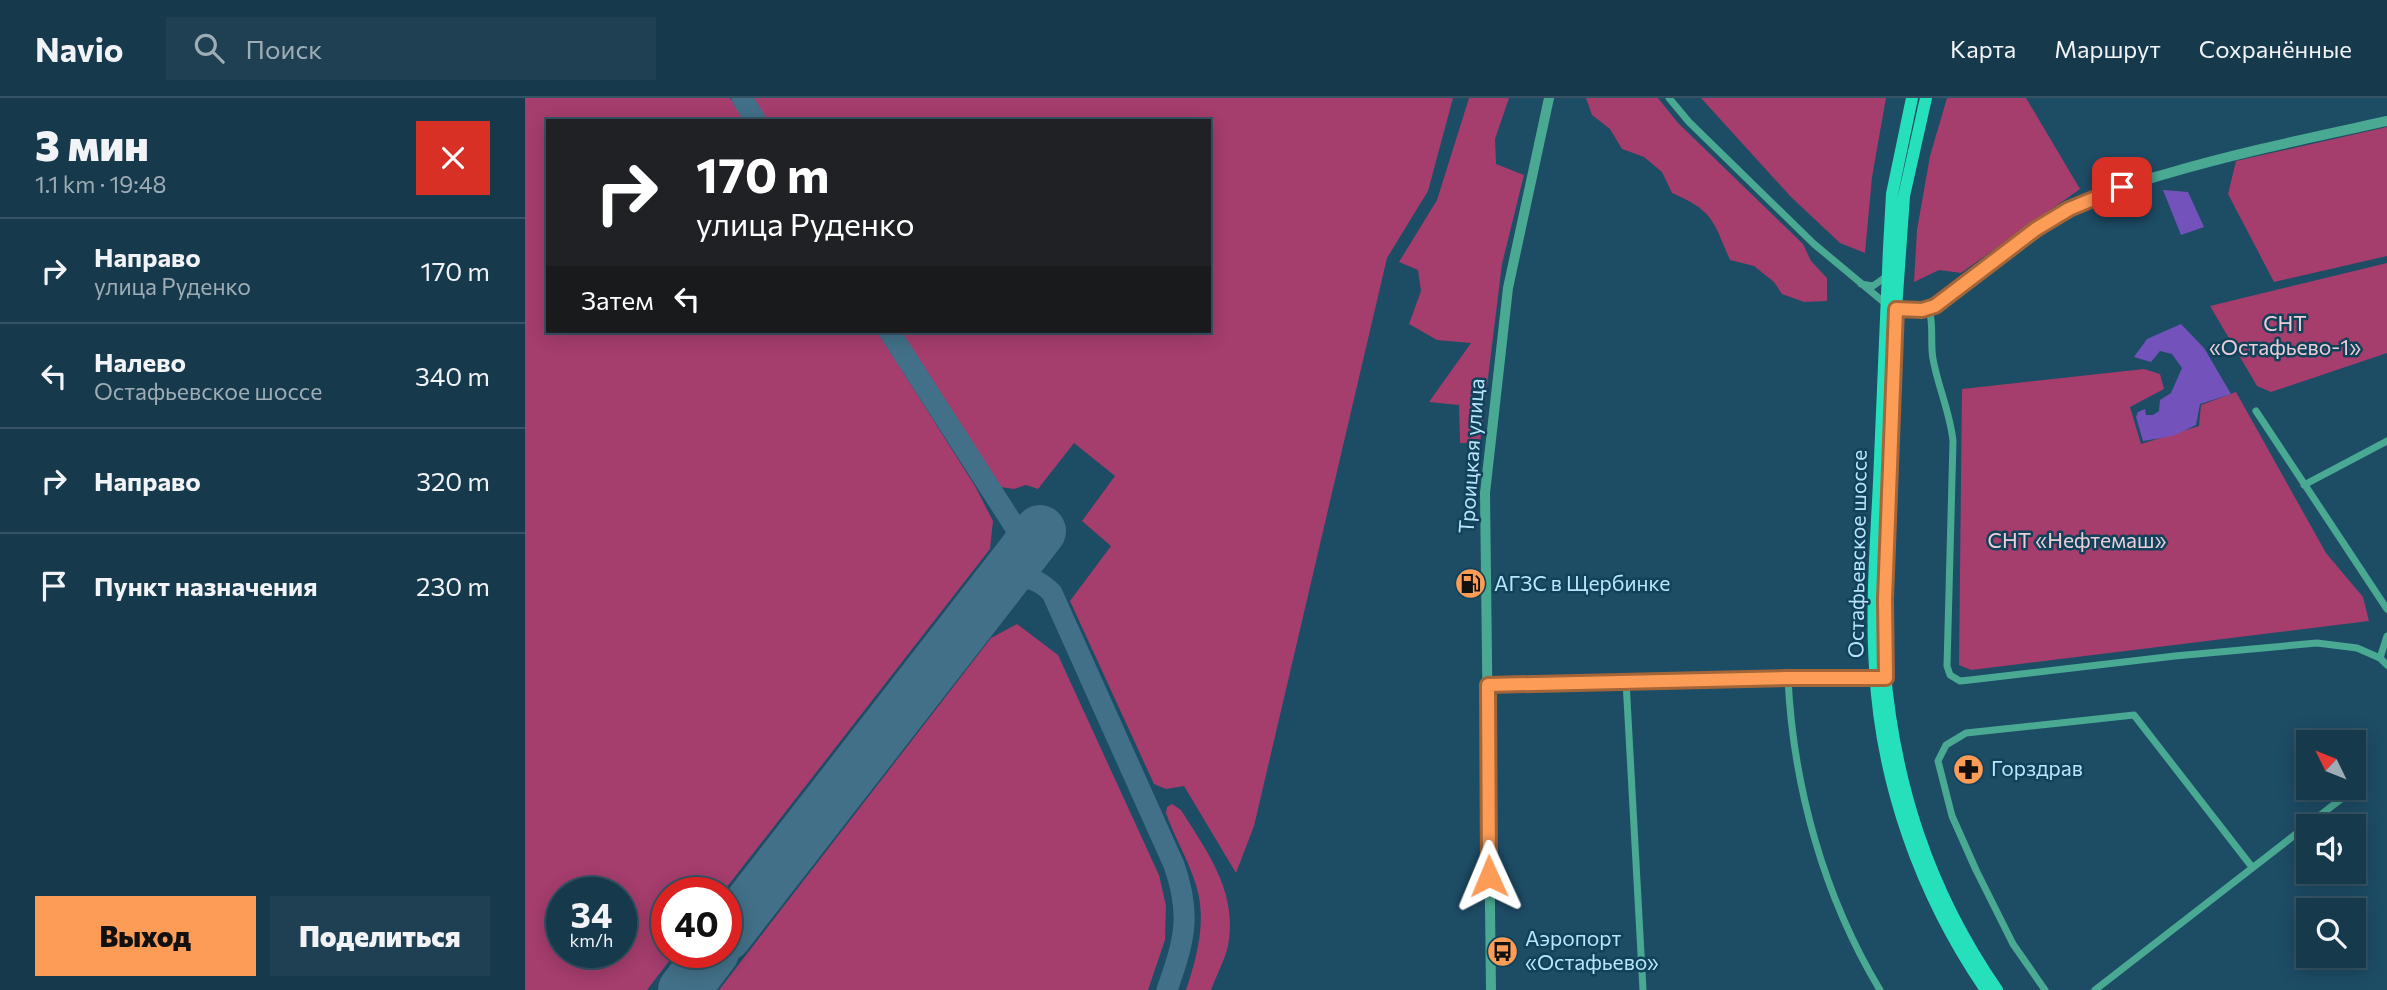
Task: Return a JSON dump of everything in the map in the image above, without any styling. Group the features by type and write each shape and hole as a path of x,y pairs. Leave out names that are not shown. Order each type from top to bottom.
{"main road":[{"name":"Остафьевское шоссе","path":"1891,306 1887,276 1892,194 1912,98"},
{"name":"Остафьевское шоссе","path":"1926,98 1904,196 1891,306 1874,600 1889,767 1917,862 1959,948 1986,990"},
{"name":"Остафьевское шоссе","path":"1880,678 1897,761 1926,857 1967,944 1997,990"}],"street":[{"name":"Троицкая улица","path":"1491,990 1485,531 1488,460 1508,288 1549,98"},
{"path":"1669,98 1689,122 1797,228 1860,284 1891,306 1929,309 2036,229 2069,209 2100,195 2230,156 2387,121"},
{"path":"1860,284 1873,286 1887,276"},
{"path":"1929,309 1932,318 1932,356 1951,420 1953,441 1947,671 1954,679 1969,680 2317,643 2357,648 2380,658 2387,665"},
{"path":"2256,411 2387,609"},
{"path":"2304,485 2387,441"},
{"path":"2380,658 2387,636"},
{"path":"1788,678 1796,752 1814,835 1839,910 1879,990"},
{"path":"1488,685 1880,678"},
{"path":"1626,681 1643,990"},
{"path":"2045,990 2013,944 1952,816 1938,761 1946,746 1966,733 2134,715 2252,867"},
{"path":"2095,990 2339,800"}],"green space":[{"path":"525,98 730,98 744,119 546,119 546,333 878,333 975,486 993,521 990,549 735,877 651,877 651,968 664,968 647,990 525,990"},
{"path":"748,98 1453,98 1428,191 1387,258 1254,826 1236,873 1184,786 1166,789 1154,784 1070,601 1111,546 1082,521 1115,476 1074,443 1038,489 1026,485 1014,489 994,486 896,333 1211,333 1211,119 761,119"},
{"path":"1469,98 1509,98 1495,139 1496,164 1524,175 1502,264 1480,443 1460,443 1459,405 1429,402 1471,343 1437,340 1409,324 1421,291 1418,270 1399,262 1437,200"},
{"path":"1586,98 1658,98 1678,123 1803,244 1811,261 1827,278 1827,301 1804,302 1782,294 1774,282 1754,266 1730,260 1715,226 1704,212 1672,193 1662,172 1644,157 1622,149 1610,129 1592,115"},
{"path":"1701,98 1886,98 1872,177 1865,253 1840,243 1791,197"},
{"path":"1947,98 2026,98 2080,189 1961,273 1939,270 1914,282 1917,230 1930,156"},
{"path":"2387,127 2387,256 2274,282 2228,194 2236,161"},
{"name":"СНТ «Остафьево-1»","path":"2387,263 2387,353 2271,392 2257,386 2210,306"},
{"name":"СНТ «Нефтемаш»","path":"2144,369 2160,374 2164,389 2130,407 2141,444 2199,426 2201,405 2236,392 2326,553 2363,597 2369,621 1971,670 1959,665 1962,389"},
{"path":"1017,624 1058,655 1159,875 1166,906 1165,940 1148,990 719,990 736,968 742,968 742,960 991,638"},
{"path":"1172,804 1181,810 1211,859 1225,893 1229,911 1227,950 1211,990 1186,990 1200,935 1200,907 1194,879 1166,813 1167,807"}],"shaded area":[{"path":"2163,190 2188,192 2204,227 2181,235"},
{"path":"2181,324 2204,348 2231,394 2200,404 2196,425 2173,436 2143,441 2136,417 2138,412 2145,409 2146,415 2153,415 2159,411 2160,400 2171,393 2182,368 2172,354 2160,351 2151,362 2134,357 2147,339"}],"taxiway":[{"path":"742,98 755,119"},
{"path":"890,333 1015,527 1022,554"},
{"path":"996,587 1011,580 1026,578 1046,587 1052,593 1174,865 1183,899 1184,928 1167,990"}],"runway":[{"path":"742,914 1040,531"},
{"path":"684,990 701,968"}],"place":[{"name":"АГЗС в Щербинке","path":"1471,584"},
{"name":"Горздрав","path":"1968,769"},
{"name":"Аэропорт «Остафьево»","path":"1502,951"}],"route":[{"path":"1489,876 1488,685 1886,678 1885,599 1896,309 1922,310 1935,306 2036,229 2069,209 2122,187"}]}
